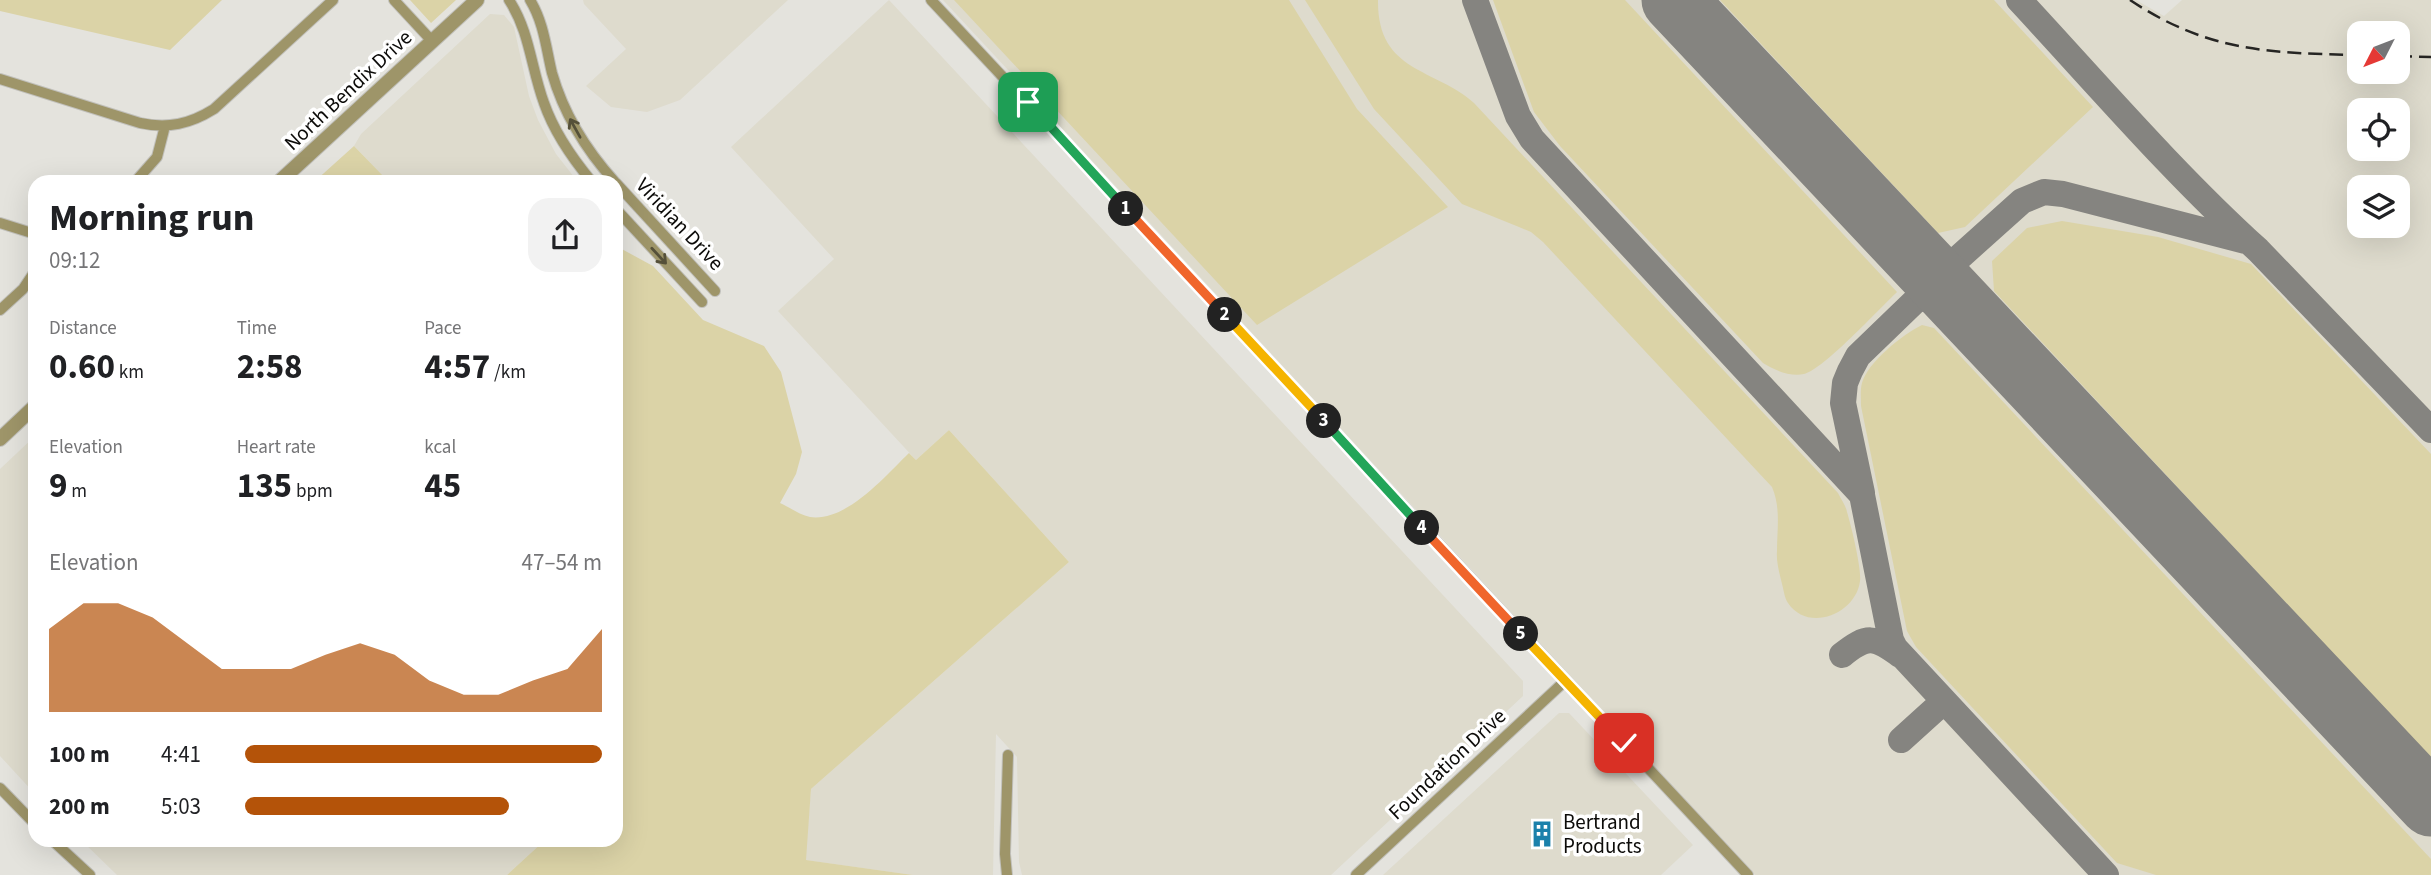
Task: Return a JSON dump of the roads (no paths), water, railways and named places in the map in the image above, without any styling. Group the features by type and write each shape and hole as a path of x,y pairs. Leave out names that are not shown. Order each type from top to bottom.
{"street":[{"path":"0,79 140,123 165,126 190,122 214,109 333,0"},
{"path":"394,0 432,41"},
{"name":"North Bendix Drive","path":"287,175 477,0"},
{"path":"509,0 519,15 526,34 543,102 553,125 587,175"},
{"name":"Viridian Drive","path":"530,0 543,29 552,73 569,117 587,149 610,175"},
{"path":"931,0 1748,875"},
{"path":"141,175 157,157 165,126"},
{"name":"Viridian Drive","path":"623,190 715,291"},
{"name":"Viridian Drive","path":"623,217 702,302"},
{"path":"0,223 28,232"},
{"path":"0,310 28,282"},
{"path":"0,439 28,413"},
{"name":"Foundation Drive","path":"1356,875 1564,681"},
{"path":"1007,875 1005,854 1008,755"},
{"path":"0,788 28,817"},
{"path":"60,847 90,875"}],"railway":[{"path":"2130,0 2159,17 2213,40 2268,50 2347,55"},
{"path":"2410,56 2431,57"}],"place":[{"name":"Bertrand Products","path":"1542,834"}]}
